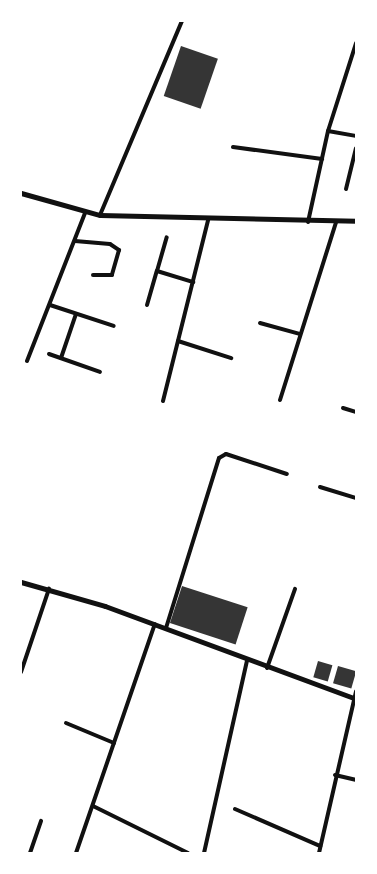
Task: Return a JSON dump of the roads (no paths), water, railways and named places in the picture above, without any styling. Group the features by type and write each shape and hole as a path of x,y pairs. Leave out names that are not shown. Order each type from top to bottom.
{"street":[{"path":"100,215 182,21"},
{"path":"308,222 328,131 356,43"},
{"path":"328,131 356,136"},
{"path":"233,147 322,159"},
{"path":"346,189 356,148"},
{"path":"21,193 85,213 100,215 208,220 356,221"},
{"path":"27,361 85,213"},
{"path":"162,401 208,220"},
{"path":"280,400 336,222"},
{"path":"147,305 167,237"},
{"path":"75,241 110,244 119,250 112,275 93,275"},
{"path":"157,271 193,282"},
{"path":"50,305 114,326"},
{"path":"61,358 76,314"},
{"path":"260,323 300,334"},
{"path":"178,341 231,358"},
{"path":"49,354 100,372"},
{"path":"343,408 356,412"},
{"path":"166,628 219,458 226,454 286,474"},
{"path":"320,487 356,498"},
{"path":"21,582 50,589 155,624 267,668 355,699"},
{"path":"21,672 50,589"},
{"path":"267,668 295,589"},
{"path":"76,853 155,624"},
{"path":"204,853 247,660"},
{"path":"318,853 356,691"},
{"path":"66,723 114,743"},
{"path":"335,775 356,780"},
{"path":"93,806 188,853"},
{"path":"235,809 320,846"},
{"path":"30,853 41,821"}]}
